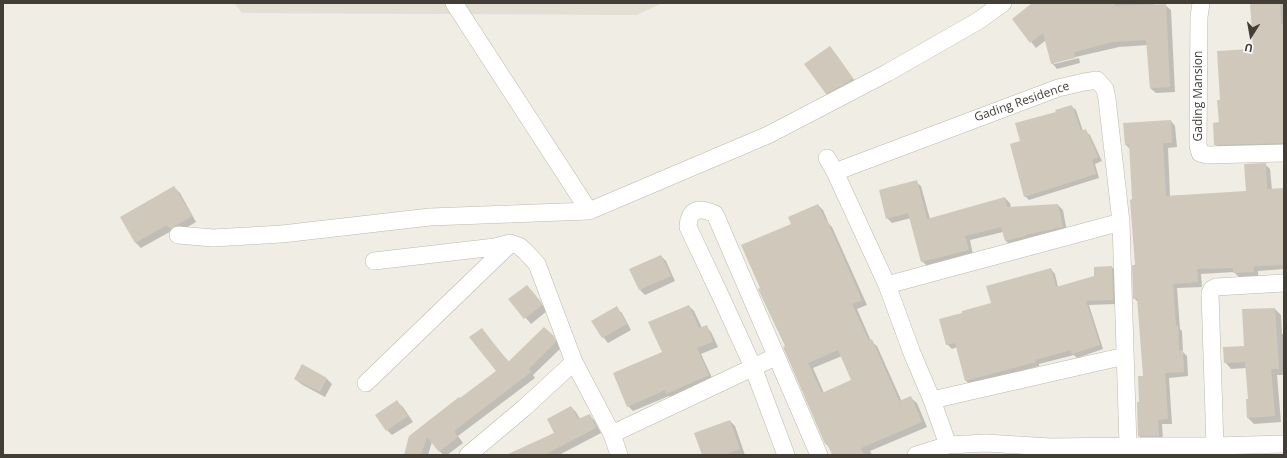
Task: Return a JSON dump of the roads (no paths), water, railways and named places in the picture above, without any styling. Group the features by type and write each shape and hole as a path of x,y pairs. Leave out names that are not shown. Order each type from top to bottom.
{"street":[{"path":"454,3 590,211"},
{"path":"178,235 213,238 282,234 430,217 590,211 768,136 887,73 978,21 1003,3"},
{"name":"Gading Mansion","path":"1202,3 1199,17 1198,145 1200,153 1207,155 1284,154"},
{"name":"Gading Residence","path":"948,445 932,400 912,354 887,285 831,165 1051,90 1097,80 1105,89 1107,99 1121,222 1128,446"},
{"path":"786,455 753,367 688,227 688,218 692,212 701,210 715,214 819,455"},
{"path":"887,285 1121,222"},
{"path":"374,260 495,247 510,244 519,246 526,251 537,264 574,362 612,434 619,455"},
{"path":"366,383 510,244"},
{"path":"1215,446 1210,293 1212,289 1216,287 1284,283"},
{"path":"932,400 1125,356"},
{"path":"612,434 776,357"},
{"path":"469,455 524,408 574,362"},
{"path":"916,455 948,445 986,444 1052,451 1128,446 1284,444"}]}
